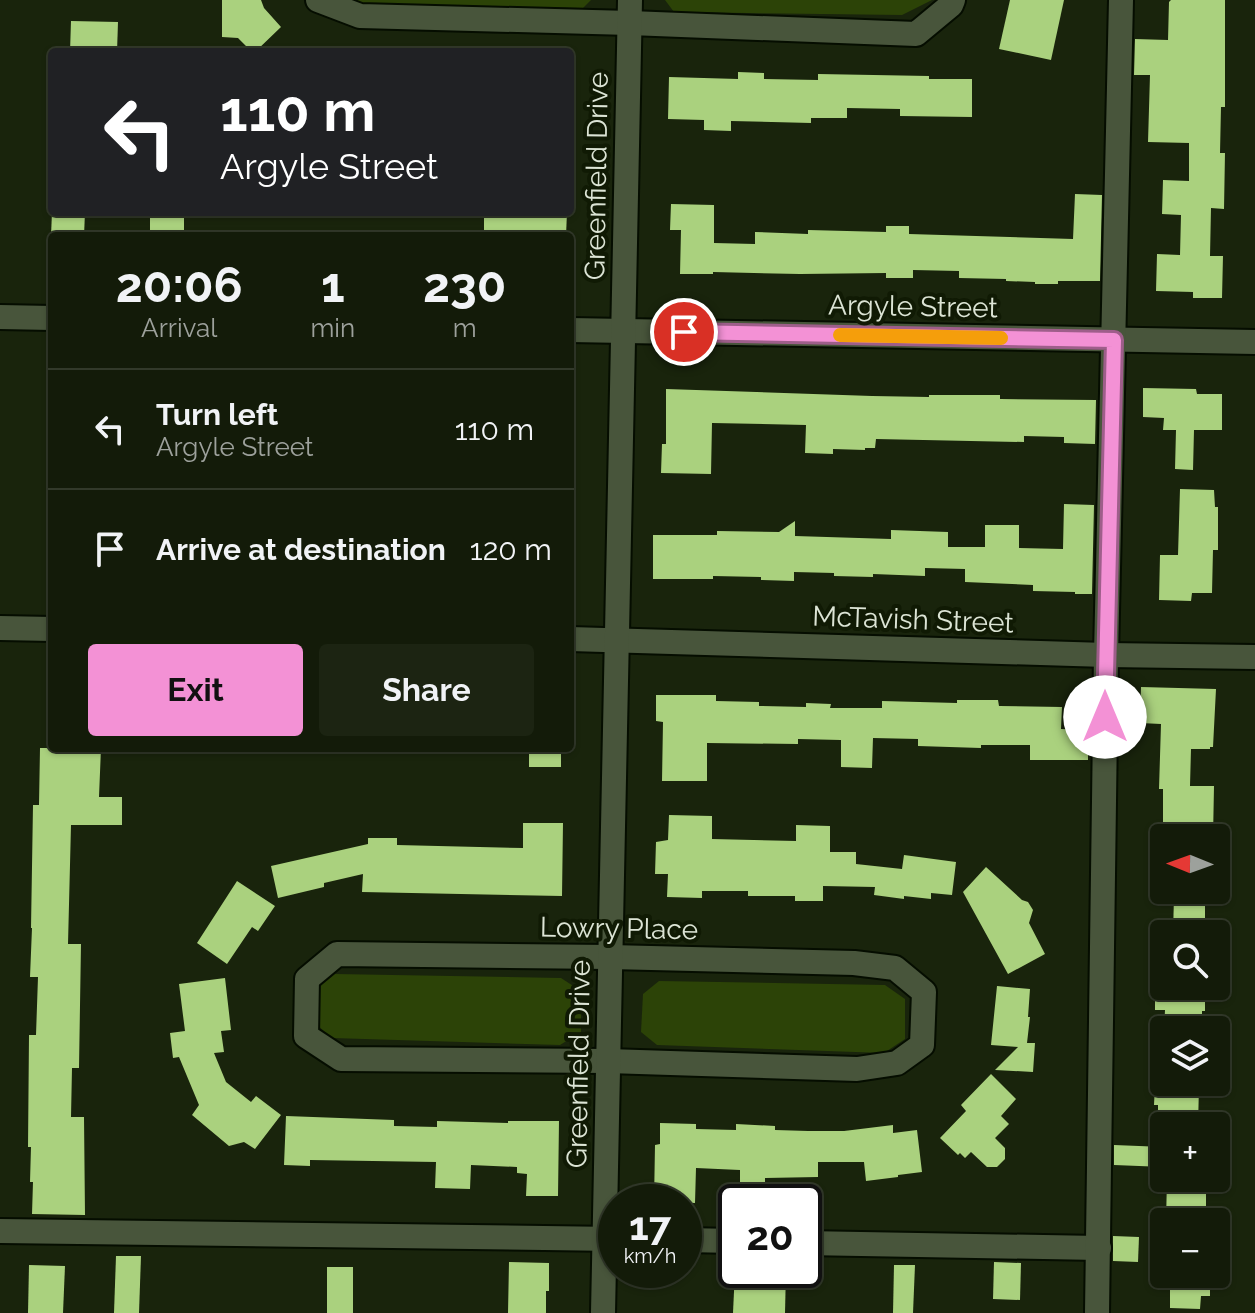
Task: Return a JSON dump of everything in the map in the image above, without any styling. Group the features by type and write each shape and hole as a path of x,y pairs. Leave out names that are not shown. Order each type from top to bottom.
{"street":[{"path":"318,0 360,16 630,12 916,34 953,0"},
{"path":"1097,1313 1106,655 1121,0"},
{"name":"Greenfield Drive","path":"610,1184 608,1061 630,12"},
{"path":"0,317 48,318"},
{"name":"Argyle Street","path":"574,330 1255,342"},
{"path":"0,628 48,629"},
{"name":"McTavish Street","path":"574,639 1255,657"},
{"name":"Lowry Place","path":"337,954 610,957 881,966 895,968 924,992 922,1045 897,1063 857,1069 608,1061 341,1059 306,1036 307,979 337,954"},
{"path":"0,1231 598,1239"},
{"path":"822,1243 1099,1248"},
{"name":"Greenfield Drive","path":"603,1313 606,1288"}],"green space":[{"path":"352,0 591,0 583,8 360,4"},
{"path":"665,0 932,0 902,15 674,12"},
{"path":"335,974 561,978 581,991 581,1032 560,1045 332,1038 317,1025 319,987"},
{"path":"659,981 885,985 905,999 905,1039 884,1053 657,1045 641,1032 643,994"}],"building":[{"path":"222,0 261,0 281,27 259,48 248,48 238,38 222,37"},
{"path":"1010,0 1064,0 1051,60 999,49"},
{"path":"1171,0 1225,0 1225,107 1221,107 1220,153 1225,153 1224,209 1211,208 1210,256 1223,256 1222,298 1193,298 1193,292 1156,291 1157,254 1180,255 1181,215 1162,214 1163,180 1189,181 1189,143 1148,142 1150,75 1134,75 1135,39 1168,40"},
{"path":"71,21 118,22 117,48 70,48"},
{"path":"738,72 764,73 764,79 818,80 818,74 972,79 972,117 900,116 900,109 847,108 847,118 811,118 811,123 731,121 731,131 704,130 704,120 668,119 669,77 738,79"},
{"path":"1075,194 1102,195 1100,281 1035,284 1006,279 959,278 959,271 913,270 913,278 886,278 886,273 680,274 681,230 670,230 671,204 714,205 714,243 755,244 755,232 886,232 886,226 909,226 909,234 1073,239"},
{"path":"52,216 85,216 84,232 51,232"},
{"path":"150,216 184,216 184,232 150,232"},
{"path":"484,216 567,216 566,232 484,232"},
{"path":"1143,388 1196,389 1197,394 1222,394 1222,430 1194,430 1193,470 1175,469 1176,430 1163,430 1164,418 1143,417"},
{"path":"666,389 872,396 1000,395 1000,399 1096,400 1095,444 1064,443 1064,437 1024,436 1024,442 876,439 875,448 865,450 833,449 833,454 805,453 806,425 712,423 711,474 661,473 662,444 666,444"},
{"path":"1180,489 1214,490 1215,507 1218,507 1218,550 1213,550 1212,593 1192,593 1191,601 1159,600 1160,555 1178,555"},
{"path":"1064,504 1094,505 1092,594 1033,591 1033,585 965,582 965,569 925,568 925,576 873,574 873,577 794,572 794,581 713,576 713,579 653,579 653,535 717,535 717,531 779,532 795,521 795,536 891,539 891,530 948,532 948,547 985,547 985,525 1019,525 1019,548 1063,549"},
{"path":"1141,687 1216,689 1213,747 1191,749 1190,786 1214,786 1213,824 1163,824 1163,789 1159,789 1161,724 1140,723"},
{"path":"656,695 716,695 716,701 759,702 759,706 806,707 806,703 831,704 830,708 882,708 882,701 957,703 957,700 998,700 999,706 1062,707 1061,729 1088,730 1088,760 1030,760 1030,745 981,745 981,748 918,746 918,739 873,738 872,768 841,767 841,740 798,739 798,744 707,743 707,781 662,781 663,722 656,721"},
{"path":"40,748 48,748 48,752 101,752 99,797 122,797 122,825 71,825 68,944 81,944 79,1068 72,1068 71,1117 84,1117 85,1215 32,1214 31,1147 28,1147 29,1035 36,1035 38,977 30,977 33,805 39,805"},
{"path":"529,752 561,752 561,767 529,767"},
{"path":"669,815 712,816 712,839 796,841 796,825 830,826 830,852 856,852 856,864 902,869 904,855 956,862 952,895 931,893 931,899 904,896 904,899 874,895 875,887 823,886 823,901 795,901 795,896 748,896 748,891 702,891 702,898 667,897 668,874 655,874 656,842 668,840"},
{"path":"523,823 563,823 562,896 362,892 363,874 278,898 271,866 368,844 368,838 397,838 397,845 523,848"},
{"path":"986,867 1028,902 1033,910 1029,923 1045,954 1008,974 963,892"},
{"path":"237,881 275,906 258,931 252,927 227,964 197,943"},
{"path":"1174,904 1205,904 1205,920 1173,920"},
{"path":"225,978 231,1030 221,1031 224,1052 214,1053 226,1082 251,1102 256,1096 281,1115 255,1149 244,1142 229,1146 192,1115 199,1105 179,1057 173,1058 170,1033 185,1031 179,984"},
{"path":"997,986 1030,989 1027,1043 1035,1043 1033,1072 995,1070 1018,1047 991,1045"},
{"path":"1155,1000 1205,1000 1202,1016 1165,1016 1165,1010 1155,1010"},
{"path":"991,1074 1016,1099 1001,1116 1009,1124 995,1138 1005,1148 1005,1159 997,1167 987,1167 971,1152 965,1158 960,1153 958,1155 940,1138 966,1111 961,1105"},
{"path":"1154,1096 1199,1096 1198,1112 1158,1112 1158,1105 1154,1105"},
{"path":"286,1116 394,1120 394,1126 437,1127 437,1121 559,1121 558,1196 526,1196 527,1174 517,1173 517,1167 471,1165 470,1189 435,1188 436,1162 310,1160 310,1166 284,1165"},
{"path":"660,1123 696,1124 696,1129 736,1130 736,1124 808,1131 844,1131 893,1125 893,1133 917,1130 922,1172 866,1181 864,1162 818,1162 818,1177 765,1178 765,1183 740,1182 740,1170 696,1168 696,1184 654,1184 655,1145 660,1144"},
{"path":"1114,1145 1150,1146 1150,1166 1114,1165"},
{"path":"1167,1192 1206,1192 1206,1208 1166,1208"},
{"path":"1113,1236 1139,1237 1138,1262 1113,1261"},
{"path":"116,1256 141,1256 139,1313 114,1313"},
{"path":"509,1262 549,1263 546,1313 508,1313"},
{"path":"994,1262 1021,1263 1020,1300 993,1299"},
{"path":"29,1265 65,1266 63,1313 28,1313"},
{"path":"894,1265 915,1265 913,1313 893,1313"},
{"path":"327,1267 353,1267 353,1313 327,1313"},
{"path":"734,1288 786,1288 785,1313 733,1313"},
{"path":"1170,1288 1210,1288 1210,1296 1201,1296 1200,1309 1170,1308"}],"slow traffic":[{"path":"840,335 1001,338"}],"route":[{"path":"684,332 1114,340 1105,717"}]}
